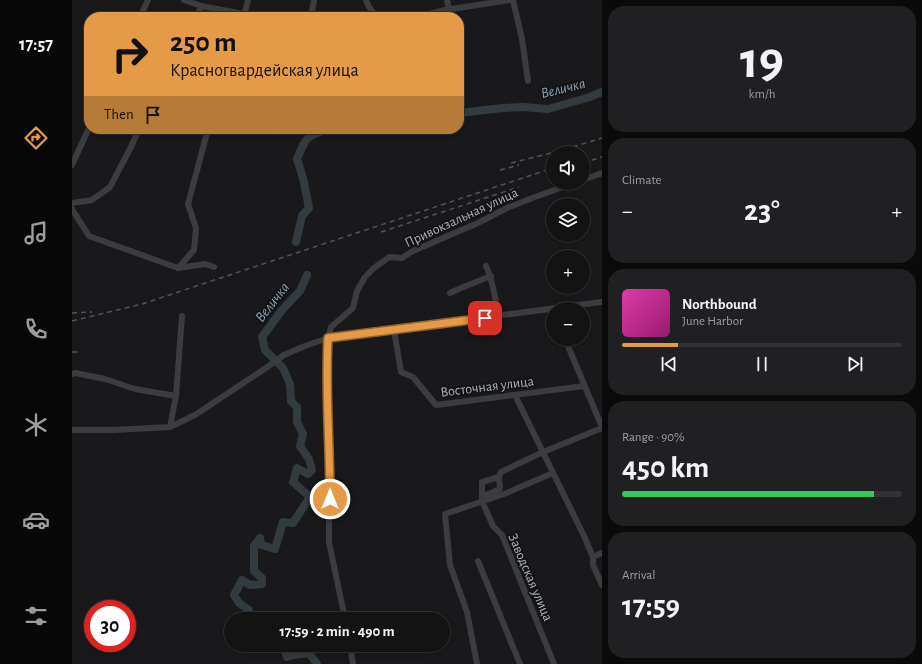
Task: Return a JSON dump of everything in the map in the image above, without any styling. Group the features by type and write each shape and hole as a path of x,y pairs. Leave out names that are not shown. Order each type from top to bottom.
{"street":[{"path":"142,12 148,0"},
{"path":"184,0 201,6 230,12"},
{"path":"245,12 248,0"},
{"path":"312,12 314,0"},
{"path":"366,0 373,12"},
{"path":"447,0 447,10"},
{"path":"438,12 510,0"},
{"path":"513,0 522,39 528,81"},
{"path":"199,12 201,6"},
{"path":"72,165 86,134"},
{"path":"72,203 92,200 110,187 137,134"},
{"path":"178,268 194,250 196,228 188,204 207,134"},
{"path":"590,177 602,173"},
{"name":"Привокзальная улица","path":"328,338 331,327 353,308 357,291 365,277 388,257 402,258 413,251 478,223 507,208 554,190"},
{"path":"72,209 89,236 178,268 205,264 214,267"},
{"path":"486,266 491,276 500,316"},
{"path":"450,293 491,276"},
{"path":"590,304 602,302"},
{"path":"72,430 114,430 170,427 194,415 270,366 284,355 328,338 546,310"},
{"path":"170,427 176,396 182,316"},
{"name":"Восточная улица","path":"394,330 401,372 413,377 436,405 584,386"},
{"path":"328,338 326,369 330,542 344,612"},
{"path":"482,501 486,495 500,489 499,477 501,472 543,452 602,428 568,346"},
{"path":"72,374 75,373 105,379 135,388 176,396"},
{"path":"515,395 593,557 593,565 602,585"},
{"path":"477,664 467,612 450,565 446,514 504,494 553,473"},
{"path":"482,501 482,482 499,477"},
{"name":"Заводская улица","path":"482,501 493,526 502,535 554,664"},
{"path":"593,557 602,553"},
{"path":"478,561 520,664"},
{"path":"351,652 353,664"}],"waterway":[{"name":"Величка","path":"464,112 522,107 548,109 602,92"},
{"name":"Величка","path":"296,242 302,216 309,208 303,178 297,159 308,138 316,134"},
{"name":"Величка","path":"249,612 249,610 239,603 234,595 242,580 250,585 262,584 262,578 254,571 254,546 260,538 261,545 275,549 283,522 293,523 310,497 293,482 297,468 308,474 312,470 309,459 300,446 303,434 297,422 297,407 291,401 290,384 283,368 265,350 262,337 282,310 300,291 307,275"},
{"name":"Величка","path":"285,652 287,657 309,653 317,664"}],"railway":[{"path":"576,146 602,138"},
{"path":"511,163 546,154"},
{"path":"590,161 602,157"},
{"path":"500,170 519,165"},
{"path":"72,321 142,304 546,170"},
{"path":"381,232 519,187"},
{"path":"72,313 92,312"},
{"path":"72,352 77,352"}],"route":[{"path":"330,499 326,369 328,338 485,318"}]}
